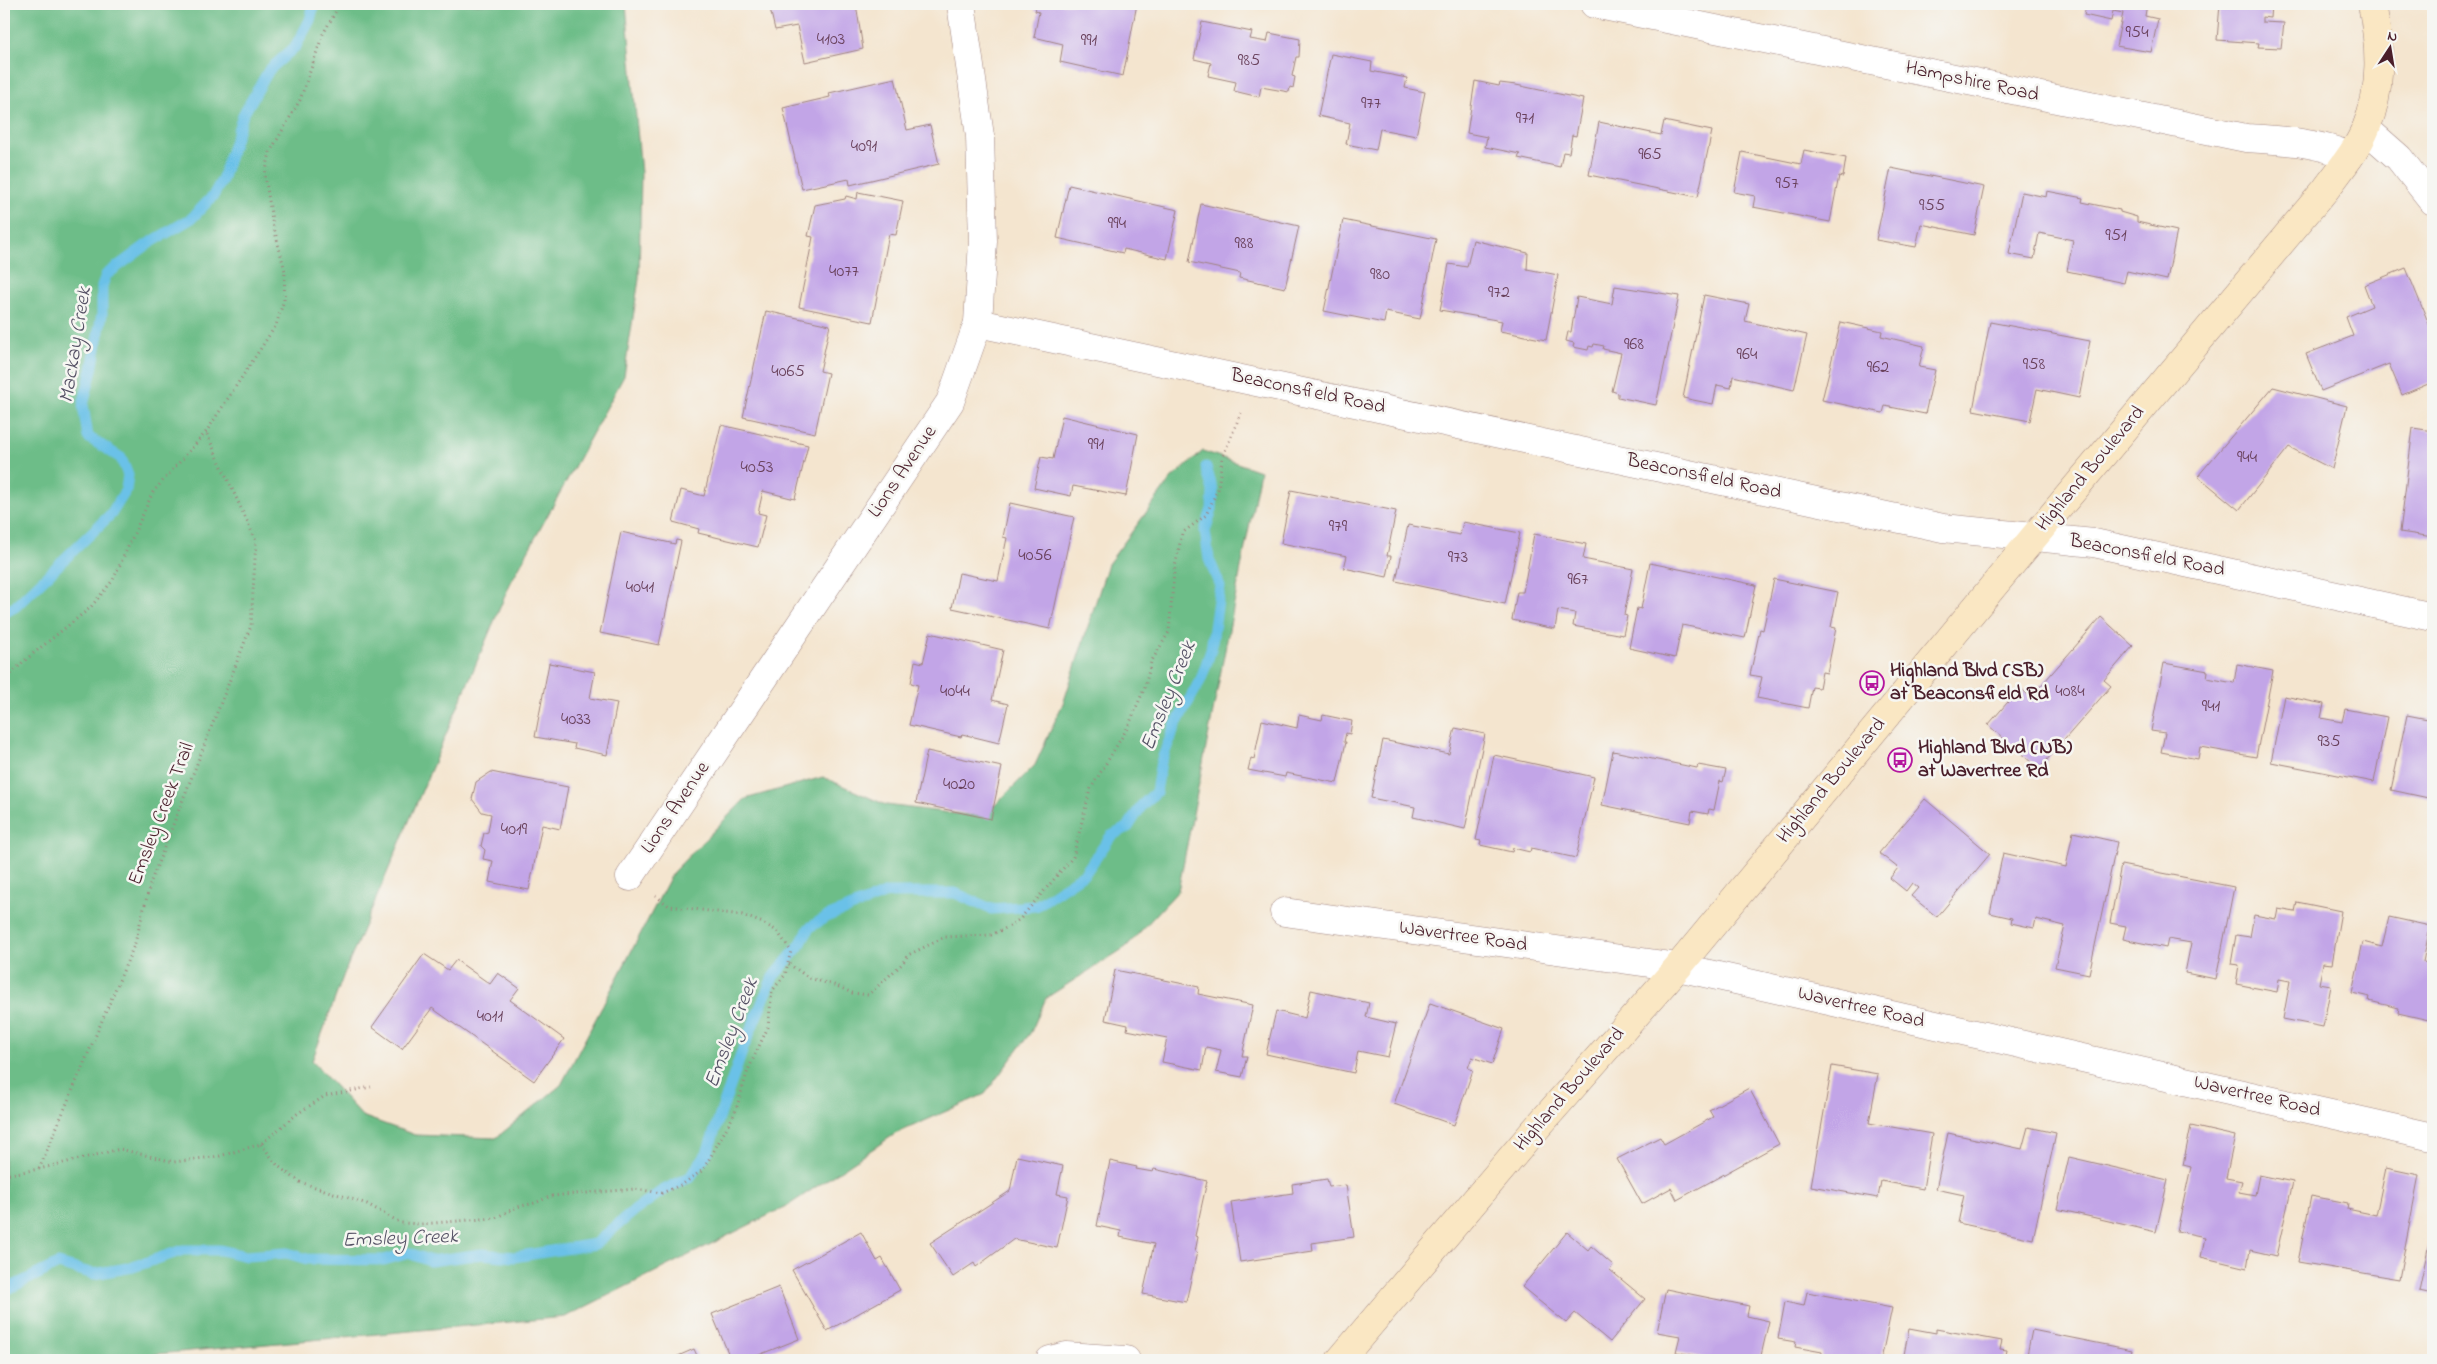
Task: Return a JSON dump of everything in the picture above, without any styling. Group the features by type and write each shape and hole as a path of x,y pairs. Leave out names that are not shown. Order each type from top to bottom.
{"street":[{"name":"Lions Avenue","path":"630,877 950,402 978,323 983,241 980,136 962,4"},
{"name":"Hampshire Road","path":"1594,4 2246,138 2299,141 2330,148 2350,156"},
{"name":"Highland Boulevard","path":"1340,1360 1533,1132 1678,967 2034,537 2326,189 2350,156 2366,129 2376,98 2380,69 2372,4"},
{"path":"2366,129 2399,158 2433,201"},
{"name":"Beaconsfield Road","path":"978,323 1943,528 2094,543 2433,617"},
{"name":"Wavertree Road","path":"1284,912 1678,967 2433,1136"},
{"path":"1050,1360 1066,1356 1126,1360"}],"path":[{"path":"4,681 24,660 90,608 113,580 153,492 206,432 276,325 284,300 284,271 272,220 265,175 270,152 300,100 323,34 340,4"},
{"path":"789,964 809,978 837,986 852,993 868,995 902,964 908,955 944,937 991,935 1020,919 1073,858 1090,790 1128,727 1145,687 1152,662 1169,632 1174,572 1182,533 1206,514 1218,489 1222,458 1239,418 1247,379"},
{"name":"Emsley Creek Trail","path":"39,1169 135,943 151,881 250,626 256,541 206,432"},
{"path":"261,1144 278,1166 300,1182 358,1200 401,1223 421,1224 495,1218 517,1207 536,1203 551,1196 626,1190 662,1193 684,1184 703,1170 736,1113 748,1070 768,1027 772,991 785,974 792,951 777,931 763,922 742,915 669,906 630,877"},
{"path":"4,1175 39,1169 120,1149 174,1162 220,1156 261,1144 297,1114 324,1096 371,1087"}],"green space":[{"path":"4,4 626,4 641,173 639,279 624,376 510,584 344,974 312,1061 362,1116 415,1135 496,1138 561,1085 673,872 745,799 823,777 886,805 983,817 1035,765 1064,701 1108,564 1171,479 1203,451 1260,471 1178,891 1126,947 1046,998 1031,1032 985,1094 895,1134 789,1205 565,1317 102,1359 4,1360"}],"building":[{"path":"769,4 856,4 863,49 805,62 797,26 775,30"},
{"path":"1037,4 1137,4 1123,76 1060,62 1063,44 1034,37 1039,12 1035,11"},
{"path":"2078,4 2147,4 2145,16 2158,19 2151,52 2116,46 2123,13 2113,11 2111,21 2084,15 2086,6"},
{"path":"2220,4 2271,4 2270,18 2262,17 2262,22 2284,23 2281,48 2258,47 2259,43 2217,40"},
{"path":"1202,22 1252,32 1250,39 1267,42 1269,33 1300,39 1299,57 1296,57 1292,76 1295,77 1293,88 1290,87 1289,92 1261,87 1259,97 1234,91 1236,82 1208,76 1211,63 1194,59"},
{"path":"1331,54 1372,62 1371,71 1407,78 1405,88 1425,92 1416,136 1380,129 1376,150 1346,144 1350,123 1318,116"},
{"path":"895,78 907,130 930,125 939,164 850,185 849,179 802,189 783,108 830,97 829,93"},
{"path":"1475,81 1499,86 1500,83 1516,85 1583,99 1576,136 1572,135 1569,153 1563,152 1560,167 1518,158 1520,154 1485,147 1487,137 1467,133"},
{"path":"1664,121 1712,131 1698,197 1589,175 1599,122 1661,135"},
{"path":"1804,150 1846,158 1843,177 1839,176 1830,222 1753,207 1755,196 1734,192 1742,152 1801,164"},
{"path":"1891,168 1984,187 1974,235 1921,224 1916,247 1876,240"},
{"path":"1069,185 1178,210 1167,259 1124,249 1123,253 1057,238"},
{"path":"2047,191 2083,198 2082,202 2120,210 2120,212 2137,217 2137,222 2177,231 2167,280 2127,271 2124,283 2067,271 2073,240 2039,233 2034,259 2009,254 2022,192 2046,197"},
{"path":"858,192 903,201 896,235 889,234 872,322 799,307 813,237 808,236 815,205 845,199 846,196 857,199"},
{"path":"1201,204 1299,226 1285,288 1239,278 1240,273 1189,262"},
{"path":"1343,220 1436,239 1420,319 1386,312 1384,323 1324,311"},
{"path":"1473,240 1528,253 1527,269 1558,275 1546,340 1500,331 1502,321 1440,310 1449,264 1467,267"},
{"path":"2406,268 2433,334 2433,382 2402,395 2389,364 2321,391 2306,354 2353,336 2346,317 2372,306 2364,285"},
{"path":"1615,286 1679,296 1656,405 1618,397 1618,393 1612,391 1621,353 1603,349 1604,346 1594,344 1593,347 1589,346 1588,350 1573,347 1574,343 1566,341 1568,332 1571,332 1577,297 1612,304"},
{"path":"1704,295 1749,304 1745,321 1807,335 1794,390 1733,376 1731,388 1717,385 1713,404 1683,398"},
{"path":"766,311 830,325 820,371 828,373 815,433 743,417"},
{"path":"1841,322 1882,331 1881,336 1924,346 1919,367 1935,370 1925,414 1885,406 1883,413 1822,400"},
{"path":"1990,322 2090,341 2079,398 2037,389 2030,421 1973,410"},
{"path":"2273,387 2347,406 2332,469 2289,447 2239,510 2198,476"},
{"path":"1062,416 1138,434 1126,496 1073,486 1071,496 1034,488 1041,457 1053,459"},
{"path":"721,425 808,445 795,499 763,491 758,513 766,515 758,547 698,533 699,529 673,522 681,490 704,496"},
{"path":"2413,428 2433,431 2433,537 2400,532"},
{"path":"1291,490 1396,511 1387,556 1391,556 1387,577 1344,568 1347,556 1281,543"},
{"path":"1010,503 1074,517 1050,629 952,608 959,573 998,581 1007,538 1003,537"},
{"path":"1463,522 1520,533 1505,604 1396,581 1408,525 1460,535"},
{"path":"621,532 675,544 676,540 681,541 659,645 600,633"},
{"path":"1534,534 1586,544 1583,559 1633,569 1624,615 1627,616 1623,635 1573,626 1575,613 1558,610 1555,629 1512,620 1517,592 1523,592"},
{"path":"1650,563 1756,585 1745,638 1682,625 1675,658 1629,648 1637,608 1641,609"},
{"path":"1774,579 1838,592 1831,627 1836,628 1827,673 1822,672 1819,688 1812,687 1808,708 1757,698 1762,677 1750,675 1760,629 1763,630"},
{"path":"2101,617 2133,646 2104,680 2111,686 2039,769 1988,725 2020,688 2031,697"},
{"path":"930,633 1003,650 992,700 1008,704 999,743 962,734 961,737 909,725 918,685 911,683 915,661 923,663"},
{"path":"549,663 595,672 590,698 617,703 607,755 574,748 575,744 535,737"},
{"path":"2164,663 2208,671 2207,678 2234,683 2237,664 2273,671 2256,757 2200,747 2198,759 2161,752 2165,733 2151,731"},
{"path":"2284,696 2324,704 2321,718 2342,722 2345,709 2387,717 2374,782 2271,762"},
{"path":"1299,715 1322,720 1323,715 1352,721 1350,734 1346,733 1344,742 1346,742 1337,783 1286,773 1285,777 1248,770 1251,758 1254,759 1262,720 1297,728"},
{"path":"2407,715 2433,720 2433,799 2391,790"},
{"path":"1455,728 1485,734 1465,829 1413,817 1415,807 1371,798 1383,740 1449,754"},
{"path":"927,751 1002,767 991,819 916,803"},
{"path":"1613,751 1697,768 1698,765 1726,770 1723,782 1720,781 1714,810 1709,809 1708,814 1692,811 1690,823 1602,805"},
{"path":"1494,755 1594,777 1576,858 1531,848 1530,852 1513,848 1512,852 1480,845 1481,841 1476,840"},
{"path":"491,772 568,787 560,829 542,825 529,890 489,882 493,861 483,859 485,850 481,846 484,833 488,832 491,814 482,812 472,799 476,782"},
{"path":"1925,799 1990,854 1937,917 1911,896 1918,888 1912,883 1906,891 1890,878 1898,868 1879,853"},
{"path":"2073,832 2117,842 2089,974 2055,967 2065,926 2036,919 2034,928 2011,923 2012,918 1990,913 2003,853 2066,867"},
{"path":"2121,865 2234,887 2216,979 2185,973 2191,943 2168,939 2166,948 2123,939 2126,926 2110,923"},
{"path":"2297,902 2341,911 2332,964 2323,963 2319,984 2331,986 2323,1027 2283,1019 2290,981 2279,979 2277,992 2236,984 2239,965 2231,964 2236,935 2250,937 2254,915 2276,919 2278,909 2295,912"},
{"path":"2389,917 2430,926 2423,962 2433,964 2433,1021 2398,1013 2399,1008 2369,1001 2370,997 2352,993 2363,942 2382,947"},
{"path":"424,954 448,970 456,960 490,984 498,973 519,988 510,1000 564,1039 534,1081 432,1008 402,1049 372,1027"},
{"path":"1115,970 1199,987 1198,994 1253,1005 1242,1056 1247,1056 1242,1077 1216,1072 1221,1050 1206,1047 1202,1070 1162,1062 1167,1038 1127,1030 1128,1025 1105,1020"},
{"path":"1311,990 1369,1003 1366,1017 1396,1024 1388,1057 1358,1051 1354,1073 1266,1054 1276,1011 1305,1018"},
{"path":"1430,1003 1504,1029 1492,1064 1472,1057 1468,1068 1473,1070 1454,1125 1394,1104"},
{"path":"1832,1066 1878,1074 1869,1123 1932,1134 1923,1189 1881,1181 1878,1198 1811,1186"},
{"path":"1749,1088 1779,1144 1677,1200 1671,1188 1642,1204 1617,1159 1660,1137 1664,1144 1713,1117 1709,1110"},
{"path":"2191,1126 2235,1136 2226,1178 2242,1181 2239,1192 2255,1195 2259,1175 2293,1182 2276,1256 2250,1250 2247,1268 2201,1257 2205,1237 2177,1231 2191,1167 2183,1165"},
{"path":"2028,1127 2056,1133 2033,1239 1958,1223 1964,1195 1936,1189 1948,1133 2022,1149"},
{"path":"1017,1156 1063,1166 1057,1194 1068,1196 1057,1248 1014,1239 976,1267 974,1263 953,1277 930,1243 1010,1191"},
{"path":"2069,1157 2168,1180 2156,1232 2057,1209"},
{"path":"1110,1161 1137,1167 1136,1169 1153,1172 1154,1169 1207,1181 1195,1236 1198,1237 1195,1252 1197,1252 1186,1302 1143,1294 1154,1244 1120,1237 1121,1231 1097,1226"},
{"path":"2386,1168 2419,1175 2399,1279 2298,1262 2311,1196 2348,1203 2347,1209 2376,1215"},
{"path":"1327,1179 1329,1187 1346,1185 1354,1237 1312,1243 1313,1251 1240,1262 1231,1202 1293,1193 1292,1184"},
{"path":"2433,1229 2433,1294 2419,1291"},
{"path":"861,1232 877,1261 882,1258 900,1290 827,1331 792,1270"},
{"path":"1567,1232 1588,1250 1591,1246 1613,1265 1610,1270 1645,1299 1610,1342 1575,1313 1566,1323 1522,1287"},
{"path":"779,1287 799,1339 746,1360 731,1360 712,1314"},
{"path":"1666,1289 1749,1306 1747,1316 1769,1321 1760,1360 1717,1360 1676,1352 1680,1336 1657,1332"},
{"path":"1807,1292 1892,1308 1881,1360 1821,1360 1822,1352 1795,1347 1796,1342 1778,1339 1785,1302 1804,1306"},
{"path":"1909,1328 1936,1333 1936,1329 2002,1341 2000,1349 2007,1350 2005,1360 1903,1360"},
{"path":"2032,1330 2132,1350 2130,1360 2026,1360"},
{"path":"694,1349 699,1360 669,1360"}],"waterway":[{"name":"Mackay Creek","path":"4,613 15,607 111,514 126,490 128,475 121,458 88,437 83,405 92,370 102,314 102,286 106,275 148,244 192,218 213,196 222,180 243,115 269,70 296,46 310,20 314,4"},
{"name":"Emsley Creek","path":"4,1291 58,1264 94,1274 133,1267 183,1250 220,1250 246,1256 287,1253 307,1259 384,1260 409,1253 430,1261 482,1254 514,1257 595,1244 634,1211 662,1191 690,1177 707,1153 744,1046 773,977 800,945 809,928 826,917 887,893 955,893 991,909 1036,906 1085,873 1111,836 1128,827 1142,805 1156,792 1161,762 1175,726 1201,679 1211,650 1220,586 1209,559 1205,531 1212,509 1213,491 1206,467"}],"place":[{"name":"Highland Blvd (SB) at Beaconsfield Rd","path":"1872,683"},
{"name":"Highland Blvd (NB) at Wavertree Rd","path":"1900,760"}]}
